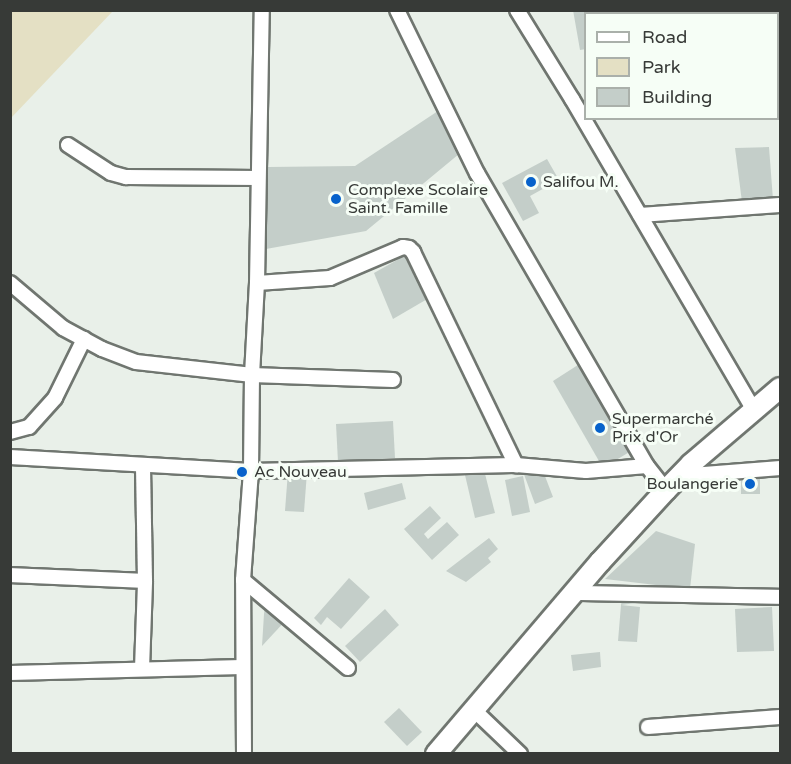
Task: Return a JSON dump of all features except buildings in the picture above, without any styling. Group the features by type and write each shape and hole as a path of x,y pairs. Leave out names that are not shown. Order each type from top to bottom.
{"main road":[{"path":"436,753 666,490 691,464 780,388"}],"street":[{"path":"244,753 243,580 251,471 262,10"},
{"path":"397,10 477,173 647,466 666,490 692,475 780,468"},
{"path":"517,10 579,99"},
{"path":"590,120 640,215 754,410"},
{"path":"68,145 111,173 126,177 258,178"},
{"path":"640,215 780,205"},
{"path":"257,283 330,278 403,247 409,248 413,252 516,465"},
{"path":"10,283 63,328 136,362 252,375 393,380"},
{"path":"10,432 29,427 55,398 84,339"},
{"path":"10,457 251,471 516,465 586,471 647,466"},
{"path":"142,669 145,581 143,465"},
{"path":"10,575 145,581"},
{"path":"243,580 348,668"},
{"path":"575,593 780,597"},
{"path":"10,673 242,667"},
{"path":"474,710 520,753"},
{"path":"648,727 780,717"}],"green space":[{"path":"10,11 113,11 11,118"}],"place":[{"name":"Salifou M.","path":"531,182"},
{"name":"Complexe Scolaire Saint. Famille","path":"336,199"},
{"name":"Supermarché Prix d'Or","path":"600,428"},
{"name":"Ac Nouveau","path":"242,472"},
{"name":"Boulangerie","path":"750,484"}]}
